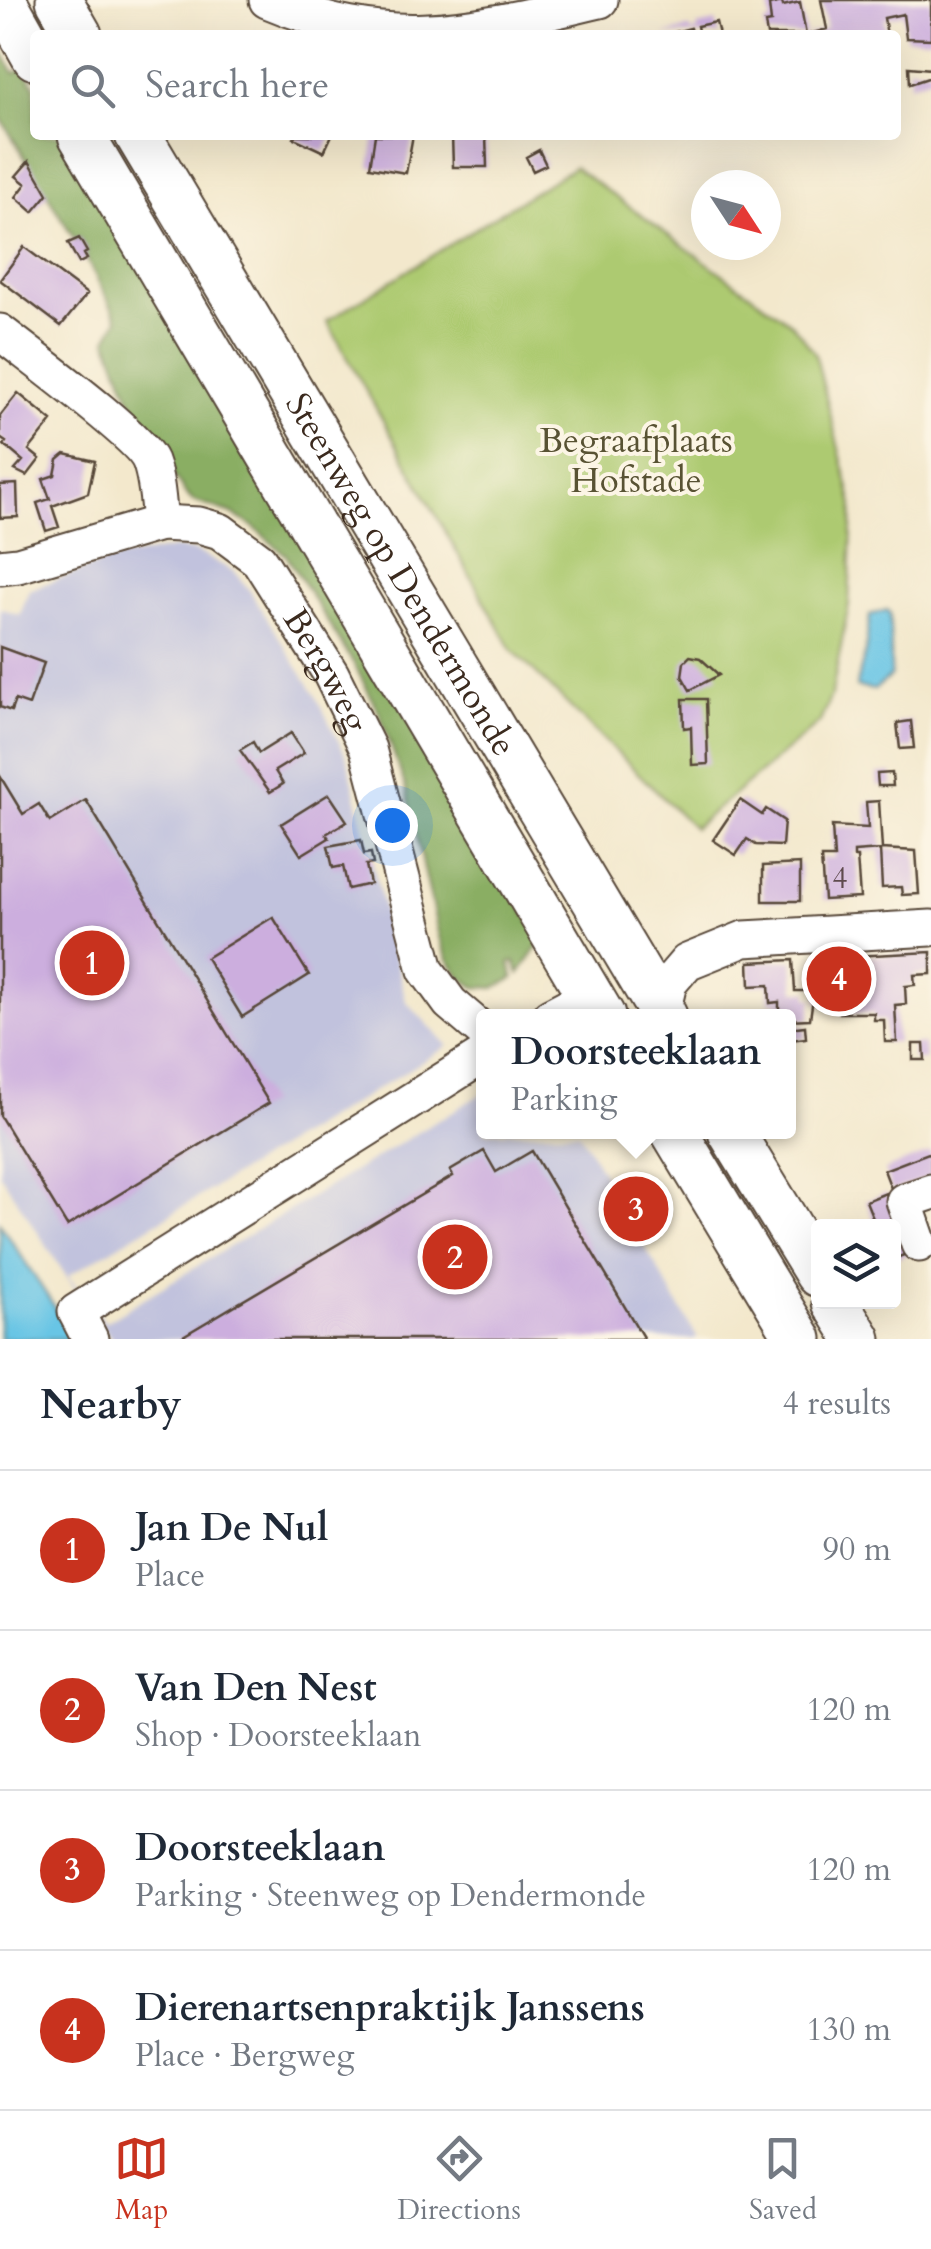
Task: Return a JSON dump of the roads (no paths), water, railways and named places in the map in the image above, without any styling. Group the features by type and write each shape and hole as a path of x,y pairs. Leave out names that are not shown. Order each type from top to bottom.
{"main road":[{"path":"3,0 30,48"},
{"path":"58,0 76,30"},
{"name":"Steenweg op Dendermonde","path":"84,140 579,1009"},
{"name":"Steenweg op Dendermonde","path":"141,140 602,913 653,1009"},
{"path":"581,1009 615,968 616,954 602,913"},
{"path":"584,1009 617,1001 639,1009"},
{"path":"678,1139 799,1339"},
{"path":"735,1139 811,1263"},
{"path":"840,1309 858,1339"}],"street":[{"path":"267,0 305,16 381,30"},
{"path":"451,30 600,0"},
{"path":"0,332 116,425 149,457 160,523"},
{"name":"Bergweg","path":"0,567 160,523 199,525 220,531 259,560 331,674 368,749 426,970 450,1004 476,1025"},
{"path":"658,1009 668,983 688,962 744,939 931,928"},
{"path":"83,1326 476,1061"},
{"path":"918,1244 904,1201 931,1192"}],"water":[{"path":"887,610 891,676 874,690 856,687 870,615"},
{"path":"0,1223 68,1328 69,1339 0,1339"}],"place":[{"name":"Jan De Nul","path":"92,963"},
{"name":"Dierenartsenpraktijk Janssens","path":"839,979"},
{"name":"Doorsteeklaan","path":"636,1209"},
{"name":"Van Den Nest","path":"455,1257"}],"park label":[{"name":"Begraafplaats Hofstade","path":"636,461"}]}
